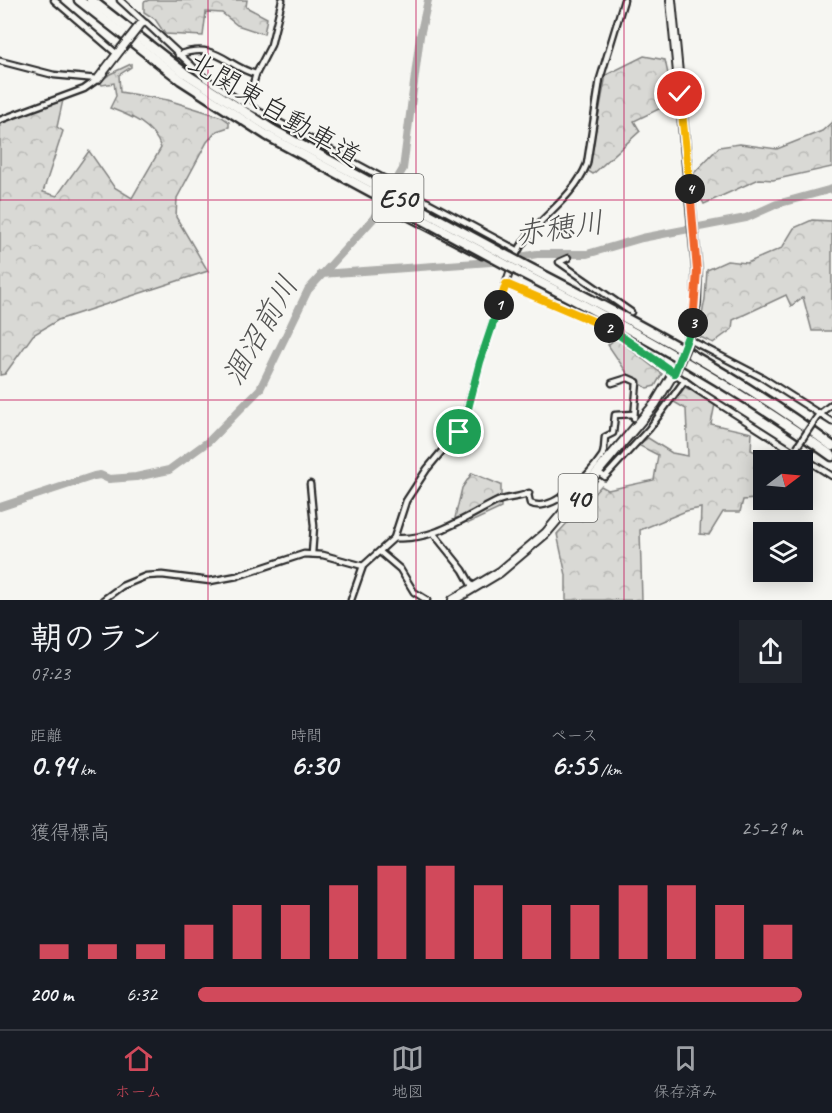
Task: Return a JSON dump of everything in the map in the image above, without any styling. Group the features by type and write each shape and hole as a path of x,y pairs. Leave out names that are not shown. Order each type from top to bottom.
{"highway":[{"name":"北関東自動車道","path":"79,0 181,80 271,133 708,366 832,446"},
{"name":"北関東自動車道","path":"91,0 186,74 271,133"},
{"name":"北関東自動車道","path":"521,268 714,378 832,456"}],"main road":[{"name":"40","path":"453,600 500,572 540,539 655,404 675,371 688,341 696,304 697,271 671,0"}],"street":[{"path":"54,0 119,52"},
{"path":"120,0 142,23 219,88 381,179 518,250"},
{"path":"247,105 256,74 271,45 282,0"},
{"path":"351,600 363,566 394,538 406,501 431,463 462,428 482,353 514,259 524,237 554,210 583,174 587,164 600,79 624,0"},
{"path":"0,120 76,92 98,79 142,23"},
{"path":"178,55 191,51 211,52 226,57 256,74"},
{"path":"0,61 54,75 98,79"},
{"path":"396,211 482,256"},
{"path":"469,250 480,230"},
{"path":"568,258 559,262 630,312"},
{"path":"577,284 582,277"},
{"path":"506,284 614,330 685,380 796,449 832,476"},
{"path":"563,309 567,302"},
{"path":"688,341 763,378 818,416 832,422"},
{"path":"394,538 415,539 434,534 472,517 498,501 529,494 530,504 535,505 553,502 567,494 604,453 605,437 613,433 615,415 634,416 637,382 628,378 612,383"},
{"path":"598,472 605,477 685,380"},
{"path":"796,449 818,416 832,404"},
{"path":"310,484 314,526 312,554"},
{"path":"434,534 463,570 473,588"},
{"path":"380,552 400,570 414,592 427,600"},
{"path":"103,600 122,586 146,576 162,575 210,581 244,574 293,556 312,554 363,566"}],"green space":[{"path":"149,0 247,0 246,7 267,18 264,34 237,25 222,13 206,12 203,36 165,34 155,19 144,12 144,2"},
{"path":"644,56 665,60 672,93 661,108 634,121 640,131 593,174 588,171 606,75"},
{"path":"131,64 131,67 119,75 120,92 168,100 222,117 229,122 229,127 217,131 207,142 177,198 176,217 208,271 58,320 33,335 5,374 0,375 0,122 63,100 57,127 63,131 43,192 57,196 89,151 114,187 132,198 161,148 153,133 141,122 110,108 116,96 114,83 102,85 100,82 110,74"},
{"path":"832,122 832,167 773,180 759,179 704,204 698,193 694,173 719,147 740,144 777,149 822,131"},
{"path":"812,220 832,221 832,331 812,331 803,297 791,306 786,295 733,320 732,329 713,343 698,336 705,299 707,270 727,261 747,263 782,248 794,228"},
{"path":"616,338 662,374 655,386 647,388 629,376 608,345"},
{"path":"685,387 715,404 711,424 752,433 753,499 743,500 740,512 723,512 709,535 700,534 701,508 686,511 640,530 642,600 566,600 566,575 557,534 601,486 608,490 654,480 658,455 638,445 648,438 672,453 688,456 686,409 674,402"},
{"path":"472,473 501,485 501,508 469,523 455,518 462,488"}],"waterway":[{"name":"涸沼前川","path":"0,507 94,476 100,475 109,479 136,477 169,470 209,441 260,389 308,290 373,219 403,169 420,36 428,0"},
{"name":"赤穂川","path":"321,274 491,262 537,254 587,254 642,238 746,218 777,204 832,189"}],"tunnel":[{"path":"567,302 577,284"}],"route":[{"path":"459,432 466,416 485,345 506,284 614,330 674,373 692,329 698,286 680,94"}]}
